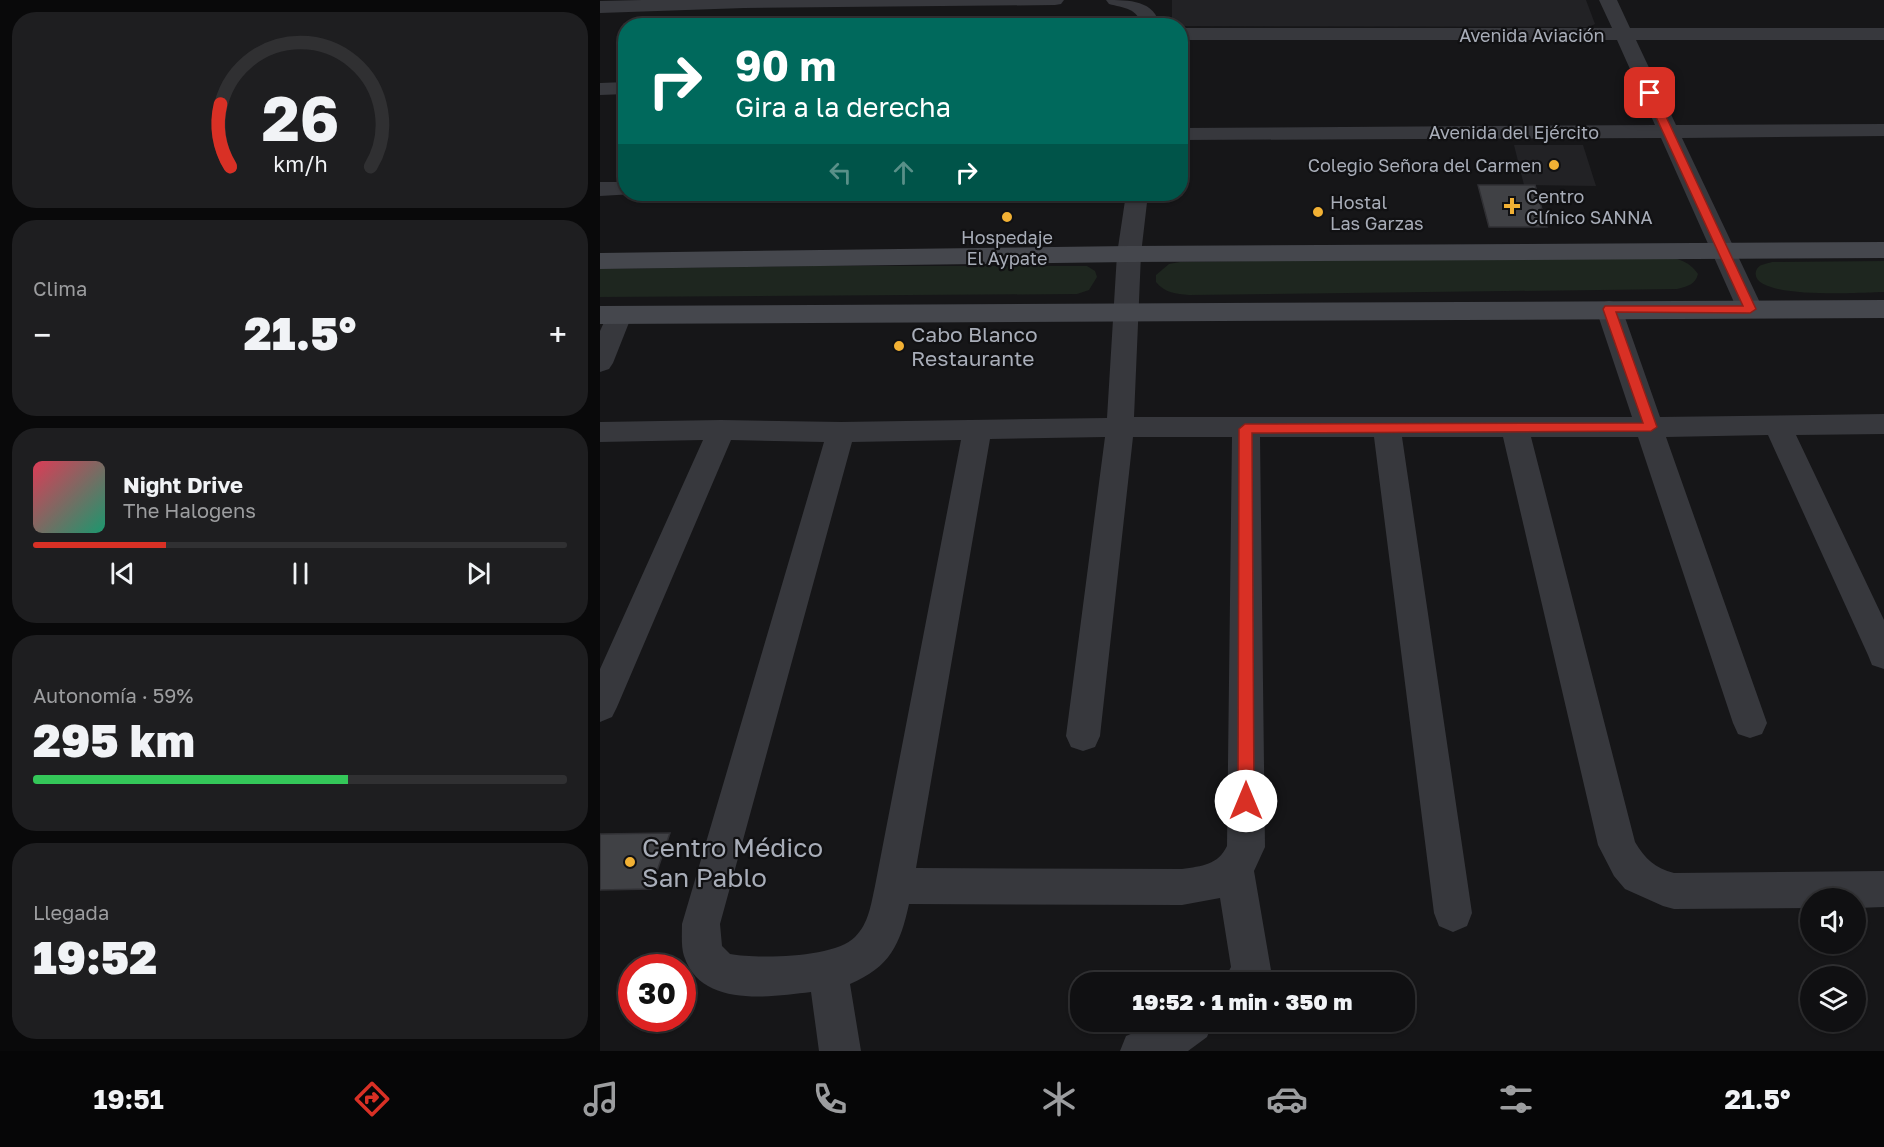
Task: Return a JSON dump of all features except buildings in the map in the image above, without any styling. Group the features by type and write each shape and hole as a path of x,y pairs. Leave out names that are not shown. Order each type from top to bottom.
{"main road":[{"path":"600,261 1129,254 1884,250"},
{"path":"609,315 1884,309"}],"street":[{"path":"600,8 734,2 1055,0"},
{"path":"1115,0 1137,5 1146,11 1150,18"},
{"path":"1608,0 1622,35 1750,309"},
{"name":"Avenida Aviación","path":"1188,34 1884,34"},
{"path":"600,89 618,88"},
{"name":"Avenida del Ejército","path":"1188,134 1884,130"},
{"path":"600,189 618,189"},
{"path":"1083,736 1120,427 1129,254 1136,201"},
{"path":"1609,309 1750,723"},
{"path":"600,363 609,315"},
{"path":"1777,424 1884,655"},
{"path":"600,432 1884,424"},
{"path":"1387,428 1453,913"},
{"path":"1515,428 1617,845 1625,863 1637,877 1654,887 1674,891 1884,889"},
{"path":"1245,429 1246,847 1235,870 1251,972"},
{"path":"600,707 722,430"},
{"path":"842,432 701,924 703,954 721,972 758,977 828,969 859,960 883,933 894,886 977,431"},
{"path":"894,886 1182,887 1214,882 1235,870"},
{"path":"828,969 840,1051"},
{"path":"1141,1051 1167,1041 1179,1032"}],"shaded area":[{"path":"1172,0 1586,0 1595,24 1589,27 1188,26 1188,18 1172,18"},
{"name":"Colegio Señora del Carmen","path":"1514,145 1583,145 1596,186 1524,185"},
{"path":"1658,256 1686,262 1698,274 1695,281 1677,289 1189,295 1167,291 1156,282 1156,275 1169,264 1180,262"},
{"path":"1884,261 1884,292 1789,291 1770,287 1759,281 1756,271 1760,266 1772,262"},
{"path":"1087,266 1095,271 1097,277 1089,290 1077,294 600,297 600,269"}],"place":[{"name":"Colegio Señora del Carmen","path":"1554,165"},
{"name":"Centro Clínico SANNA","path":"1512,206"},
{"name":"Hostal Las Garzas","path":"1318,212"},
{"name":"Hospedaje El Aypate","path":"1007,217"},
{"name":"Cabo Blanco Restaurante","path":"899,346"},
{"name":"Centro Médico San Pablo","path":"630,862"}],"route":[{"path":"1246,801 1245,429 1651,427 1609,309 1750,309 1650,93"}]}
